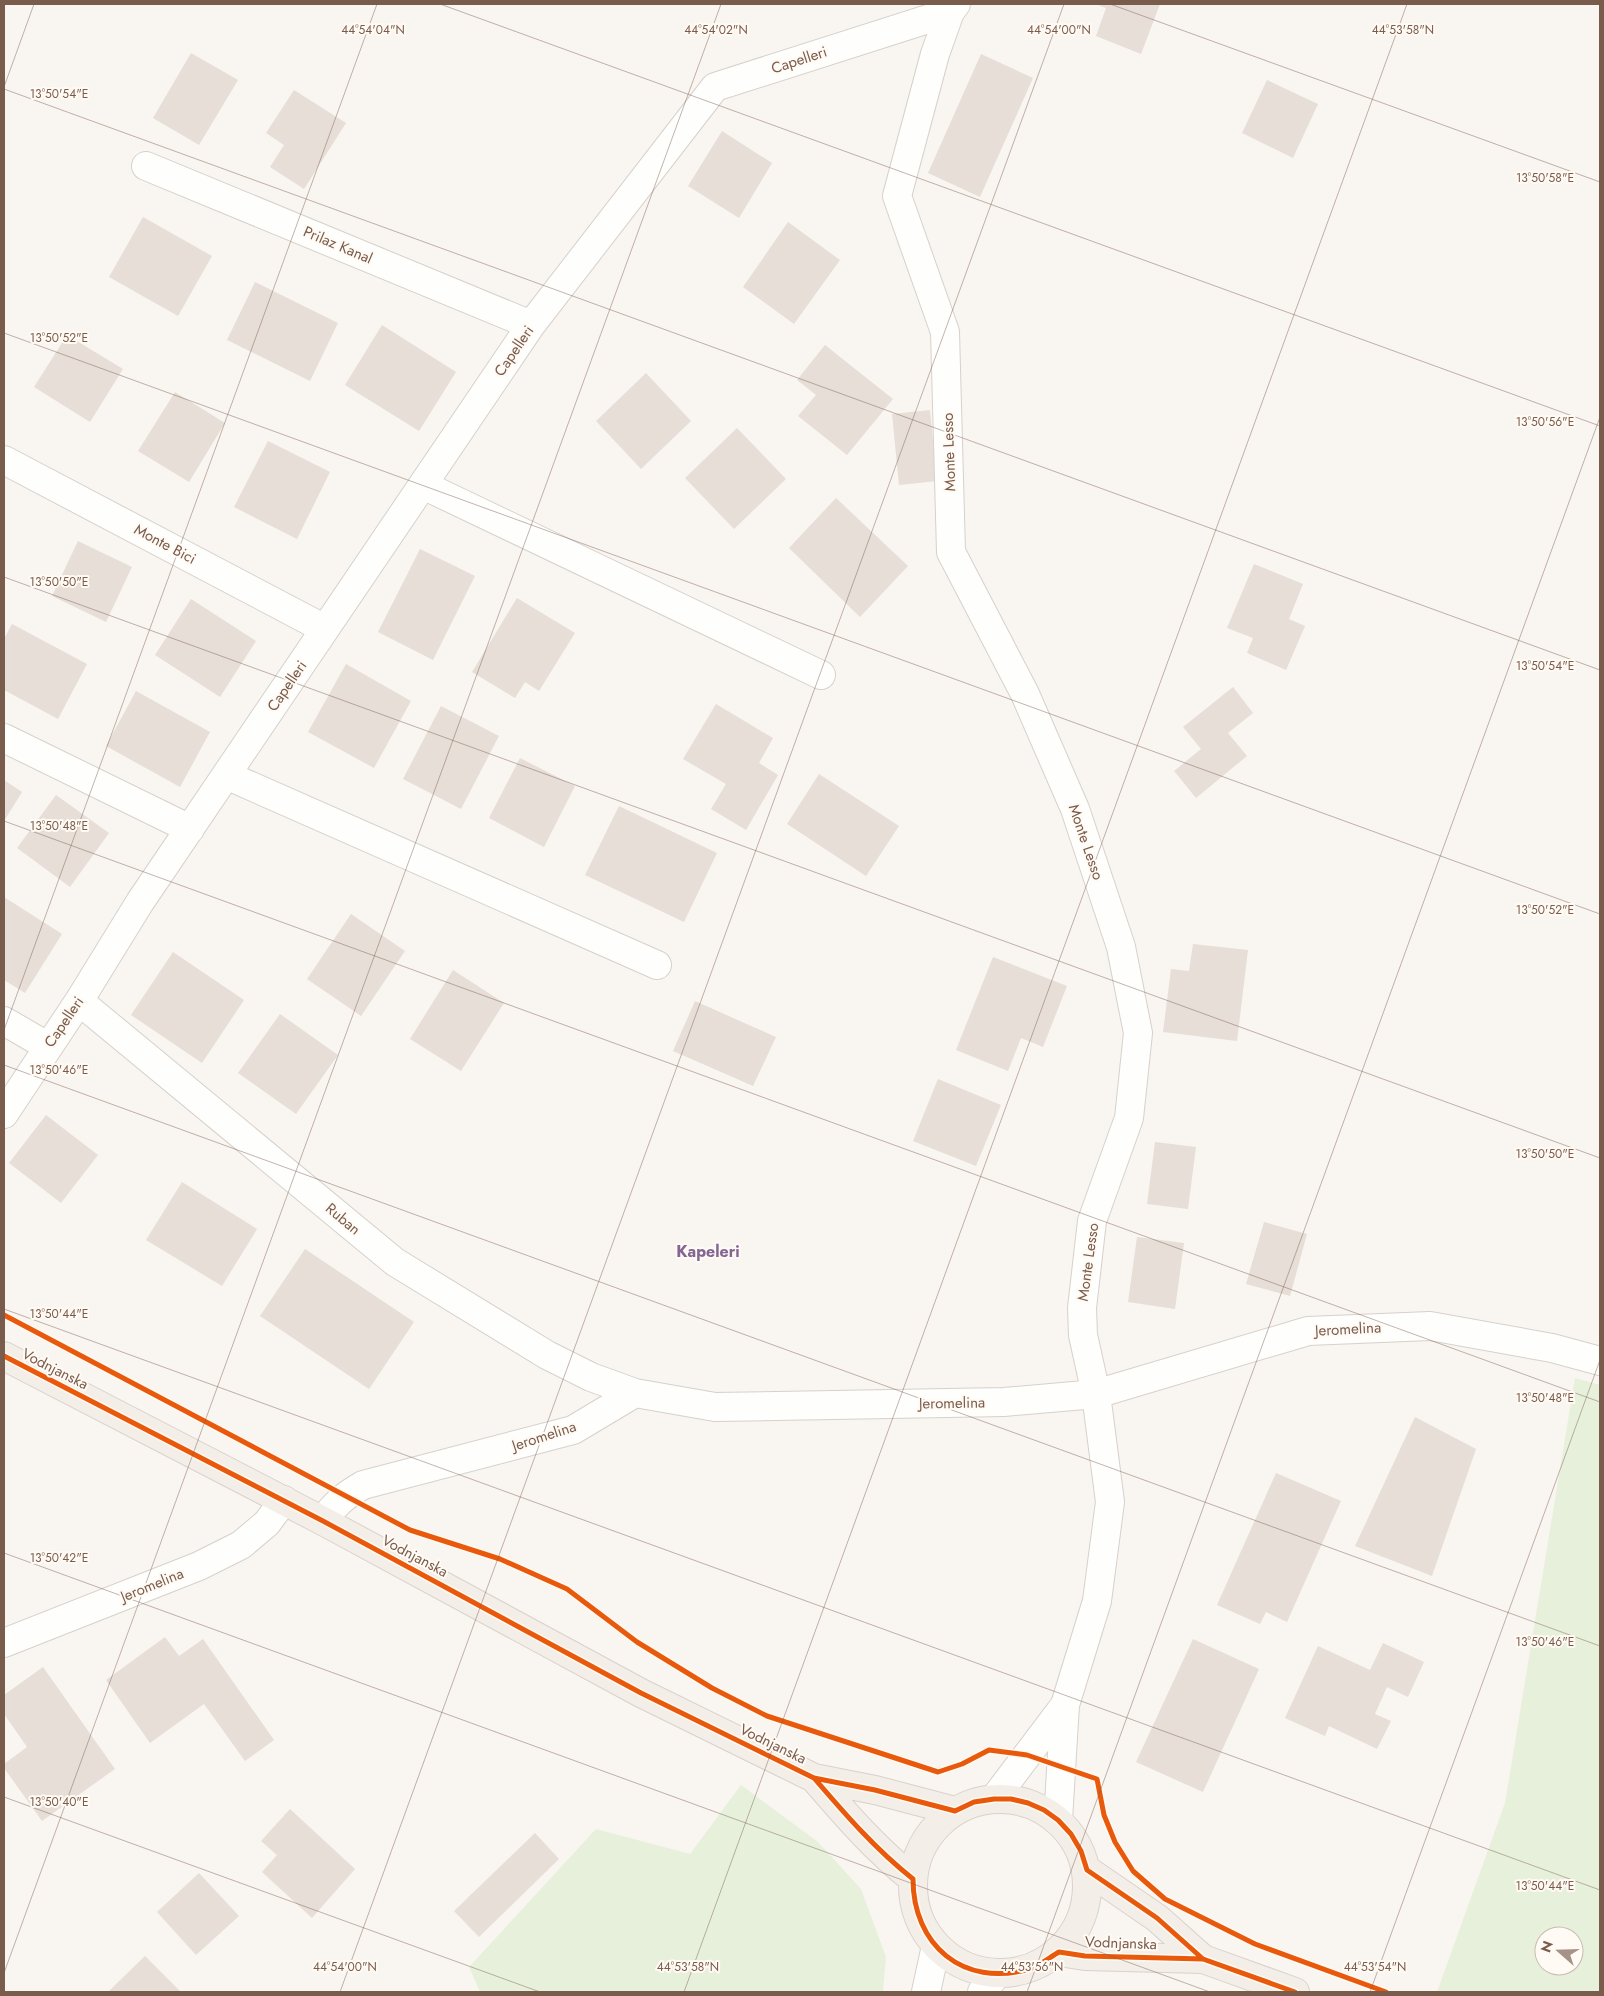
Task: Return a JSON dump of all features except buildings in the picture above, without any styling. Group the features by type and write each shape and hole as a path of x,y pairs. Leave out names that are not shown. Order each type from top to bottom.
{"main road":[{"name":"Vodnjanska","path":"4,1356 284,1500 641,1693 814,1778 875,1790 955,1811"},
{"name":"Vodnjanska","path":"814,1778 857,1829 913,1879"},
{"name":"Vodnjanska","path":"994,1798 1028,1803 1044,1810 1058,1820 1071,1834 1081,1851 1087,1870 1088,1892 1084,1914 1074,1935 1059,1952 1030,1969 990,1983 974,1970 954,1961 936,1946 925,1931 917,1915 913,1897 913,1879 916,1863 930,1834 955,1811 974,1802 994,1798"},
{"name":"Vodnjanska","path":"1087,1870 1157,1918 1203,1959"},
{"name":"Vodnjanska","path":"1059,1952 1085,1956 1203,1959 1295,1992"}],"street":[{"name":"Capelleri","path":"4,1114 47,1046 79,1001 140,902 531,325 715,87 953,8"},
{"name":"Monte Lesso","path":"953,8 935,54 897,196 945,332 951,552 1025,694 1076,809 1121,947 1138,1033 1129,1118 1092,1221 1082,1308 1083,1335 1096,1394 1110,1502 1097,1601 1065,1705 1058,1820"},
{"name":"Prilaz Kanal","path":"146,166 531,325"},
{"name":"Monte Bici","path":"4,460 325,629"},
{"path":"423,485 821,675"},
{"path":"4,738 190,829"},
{"path":"226,775 657,965"},
{"name":"Ruban","path":"79,1001 395,1262 547,1355 591,1377 635,1394"},
{"path":"4,1021 47,1046"},
{"name":"Jeromelina","path":"323,1521 331,1509 344,1496 363,1486 573,1430 635,1394 715,1408 1004,1402 1096,1394 1308,1330 1430,1326 1552,1348 1600,1361"},
{"name":"Jeromelina","path":"4,1643 199,1566 242,1545 268,1523 284,1500"},
{"name":"Monte Lesso","path":"994,1798 1065,1705"},
{"path":"926,1992 936,1946"}],"green space":[{"path":"1575,1378 1600,1385 1600,1992 1437,1992 1505,1803"},
{"path":"741,1785 818,1842 861,1889 886,1957 883,1992 480,1992 469,1967 596,1829 690,1854"}],"cycle path":[{"path":"4,1315 410,1530 500,1559 567,1589 637,1642 712,1688 767,1716 938,1772 962,1764 989,1750 1027,1755 1097,1779 1104,1815 1115,1842 1133,1871 1165,1899 1255,1944 1386,1992"},
{"path":"4,1356 323,1521 641,1693 814,1778 875,1790 955,1811 974,1802 994,1799 1011,1799 1028,1803 1044,1810 1058,1820 1071,1834 1081,1851 1087,1870 1157,1918 1203,1959"},
{"path":"814,1778 873,1843 913,1879 915,1903 922,1924 932,1941 946,1956 963,1966 983,1972 1005,1973 1033,1968 1059,1952 1085,1956 1203,1959 1295,1992"}],"district":[{"name":"Kapeleri","path":"708,1251"}]}
